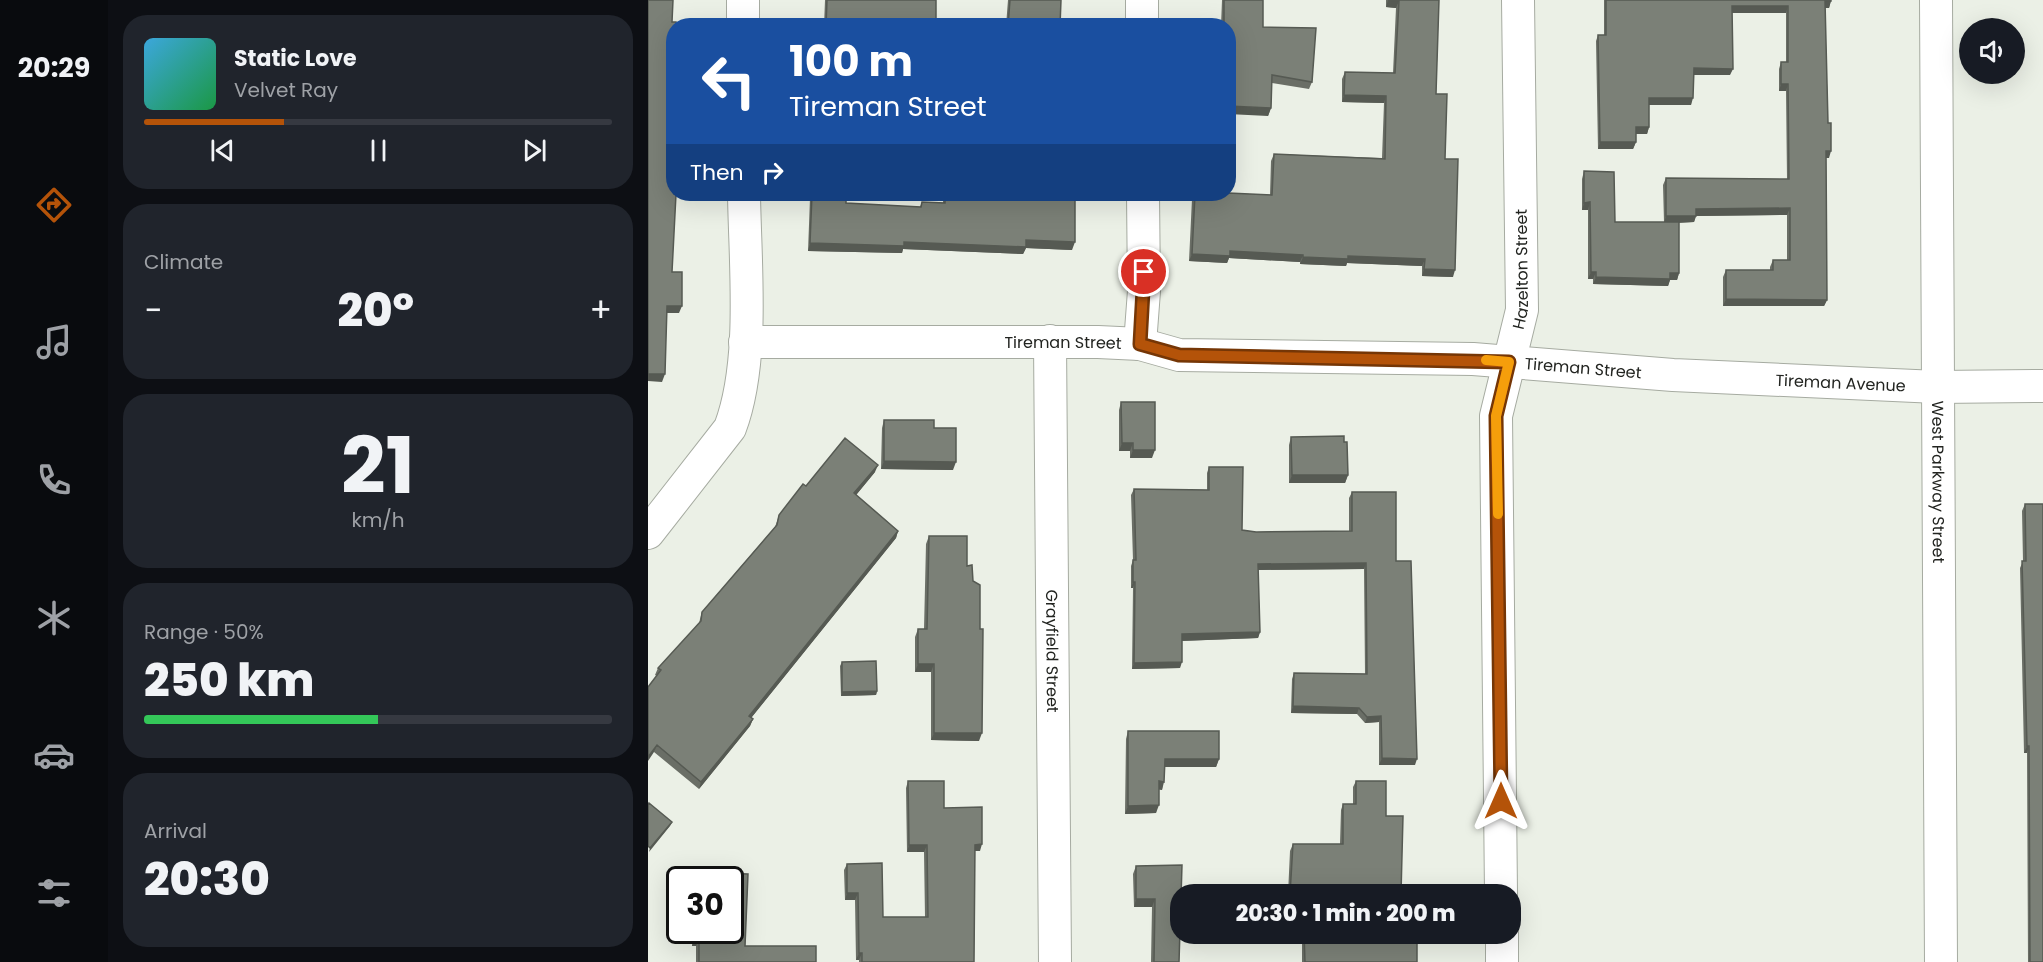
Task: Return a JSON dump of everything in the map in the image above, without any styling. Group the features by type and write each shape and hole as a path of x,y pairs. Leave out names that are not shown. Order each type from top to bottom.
{"street":[{"path":"743,0 743,18"},
{"path":"1142,0 1142,18"},
{"name":"Hazelton Street","path":"1501,884 1496,416 1522,310 1518,0"},
{"name":"West Parkway Street","path":"1936,0 1941,962"},
{"path":"648,533 730,428 740,391 745,342 744,201"},
{"path":"1140,344 1144,291 1143,201"},
{"name":"Tireman Street","path":"745,342 1050,341 1140,344 1179,355 1509,362 1673,375"},
{"name":"Grayfield Street","path":"1050,341 1055,962"},
{"name":"Tireman Avenue","path":"1673,375 1937,387 2043,386"},
{"path":"1502,944 1502,962"}],"building":[{"path":"648,0 673,0 672,18 666,18 666,201 676,201 672,272 682,272 682,306 667,306 665,374 648,374"},
{"path":"827,0 936,0 936,18 826,18"},
{"path":"1010,0 1061,0 1060,18 1009,18"},
{"path":"1224,0 1263,0 1263,27 1316,28 1312,82 1272,75 1271,108 1236,106 1236,18 1224,18"},
{"path":"1388,0 1439,0 1436,94 1447,94 1445,159 1458,159 1455,270 1424,269 1425,259 1348,256 1348,259 1230,251 1230,256 1192,254 1195,201 1236,201 1236,193 1272,195 1274,154 1385,159 1386,96 1344,95 1345,72 1395,73 1399,1"},
{"path":"1606,0 1831,0 1825,1 1828,123 1831,123 1831,151 1826,151 1827,300 1726,299 1726,270 1773,270 1773,260 1790,260 1790,208 1696,209 1696,216 1666,216 1666,178 1789,179 1788,84 1781,84 1781,62 1788,62 1788,6 1732,6 1733,69 1694,68 1693,98 1649,98 1649,127 1636,127 1636,142 1600,142 1598,35 1606,35"},
{"path":"1584,171 1614,172 1615,222 1679,222 1679,273 1670,273 1670,279 1596,277 1596,272 1591,272 1590,202 1584,203"},
{"path":"812,201 846,201 846,203 921,207 922,202 945,203 945,201 1075,201 1075,242 1026,240 1026,247 904,242 904,246 810,243"},
{"path":"1121,402 1155,402 1155,450 1133,450 1133,443 1122,443"},
{"path":"884,420 934,420 934,428 956,428 956,462 884,461"},
{"path":"1344,436 1344,442 1347,442 1348,475 1292,475 1291,437"},
{"path":"845,438 878,465 854,493 898,531 749,716 753,719 701,782 657,745 648,757 648,687 661,670 658,668 701,621 702,612 777,525 779,515 803,484 806,486"},
{"path":"1209,467 1243,467 1242,530 1256,532 1352,531 1352,492 1396,492 1396,561 1411,561 1417,759 1382,758 1381,716 1367,717 1359,708 1293,706 1294,673 1367,674 1366,563 1258,564 1260,632 1182,634 1182,662 1134,663 1133,560 1136,560 1134,489 1209,490"},
{"path":"2025,504 2043,504 2043,962 2030,962 2029,746 2027,746 2022,561 2026,561"},
{"path":"929,536 967,536 967,566 972,565 973,581 980,585 980,629 983,629 982,733 934,733 934,664 918,664 918,629 927,629"},
{"path":"876,661 877,691 842,692 842,662"},
{"path":"1128,731 1219,731 1219,759 1165,759 1164,782 1159,781 1159,805 1128,806"},
{"path":"908,781 944,781 944,808 982,807 982,844 975,845 974,962 862,962 862,953 859,953 858,893 847,893 847,864 882,863 883,917 928,917 927,845 909,845"},
{"path":"1356,781 1386,781 1386,816 1403,816 1401,884 1291,884 1293,844 1343,844 1343,804 1356,804"},
{"path":"649,803 672,822 650,848 648,846"},
{"path":"1182,865 1181,884 1170,884 1170,944 1180,944 1179,962 1154,962 1155,899 1136,899 1136,866"},
{"path":"744,874 748,874 745,946 816,946 816,962 699,962 699,944 744,944"},
{"path":"1304,944 1417,944 1417,962 1305,962"}],"slow traffic":[{"path":"1486,360 1509,362 1496,416 1498,514"}],"route":[{"path":"1144,272 1140,344 1179,355 1473,359 1509,362 1496,416 1501,801"}]}
